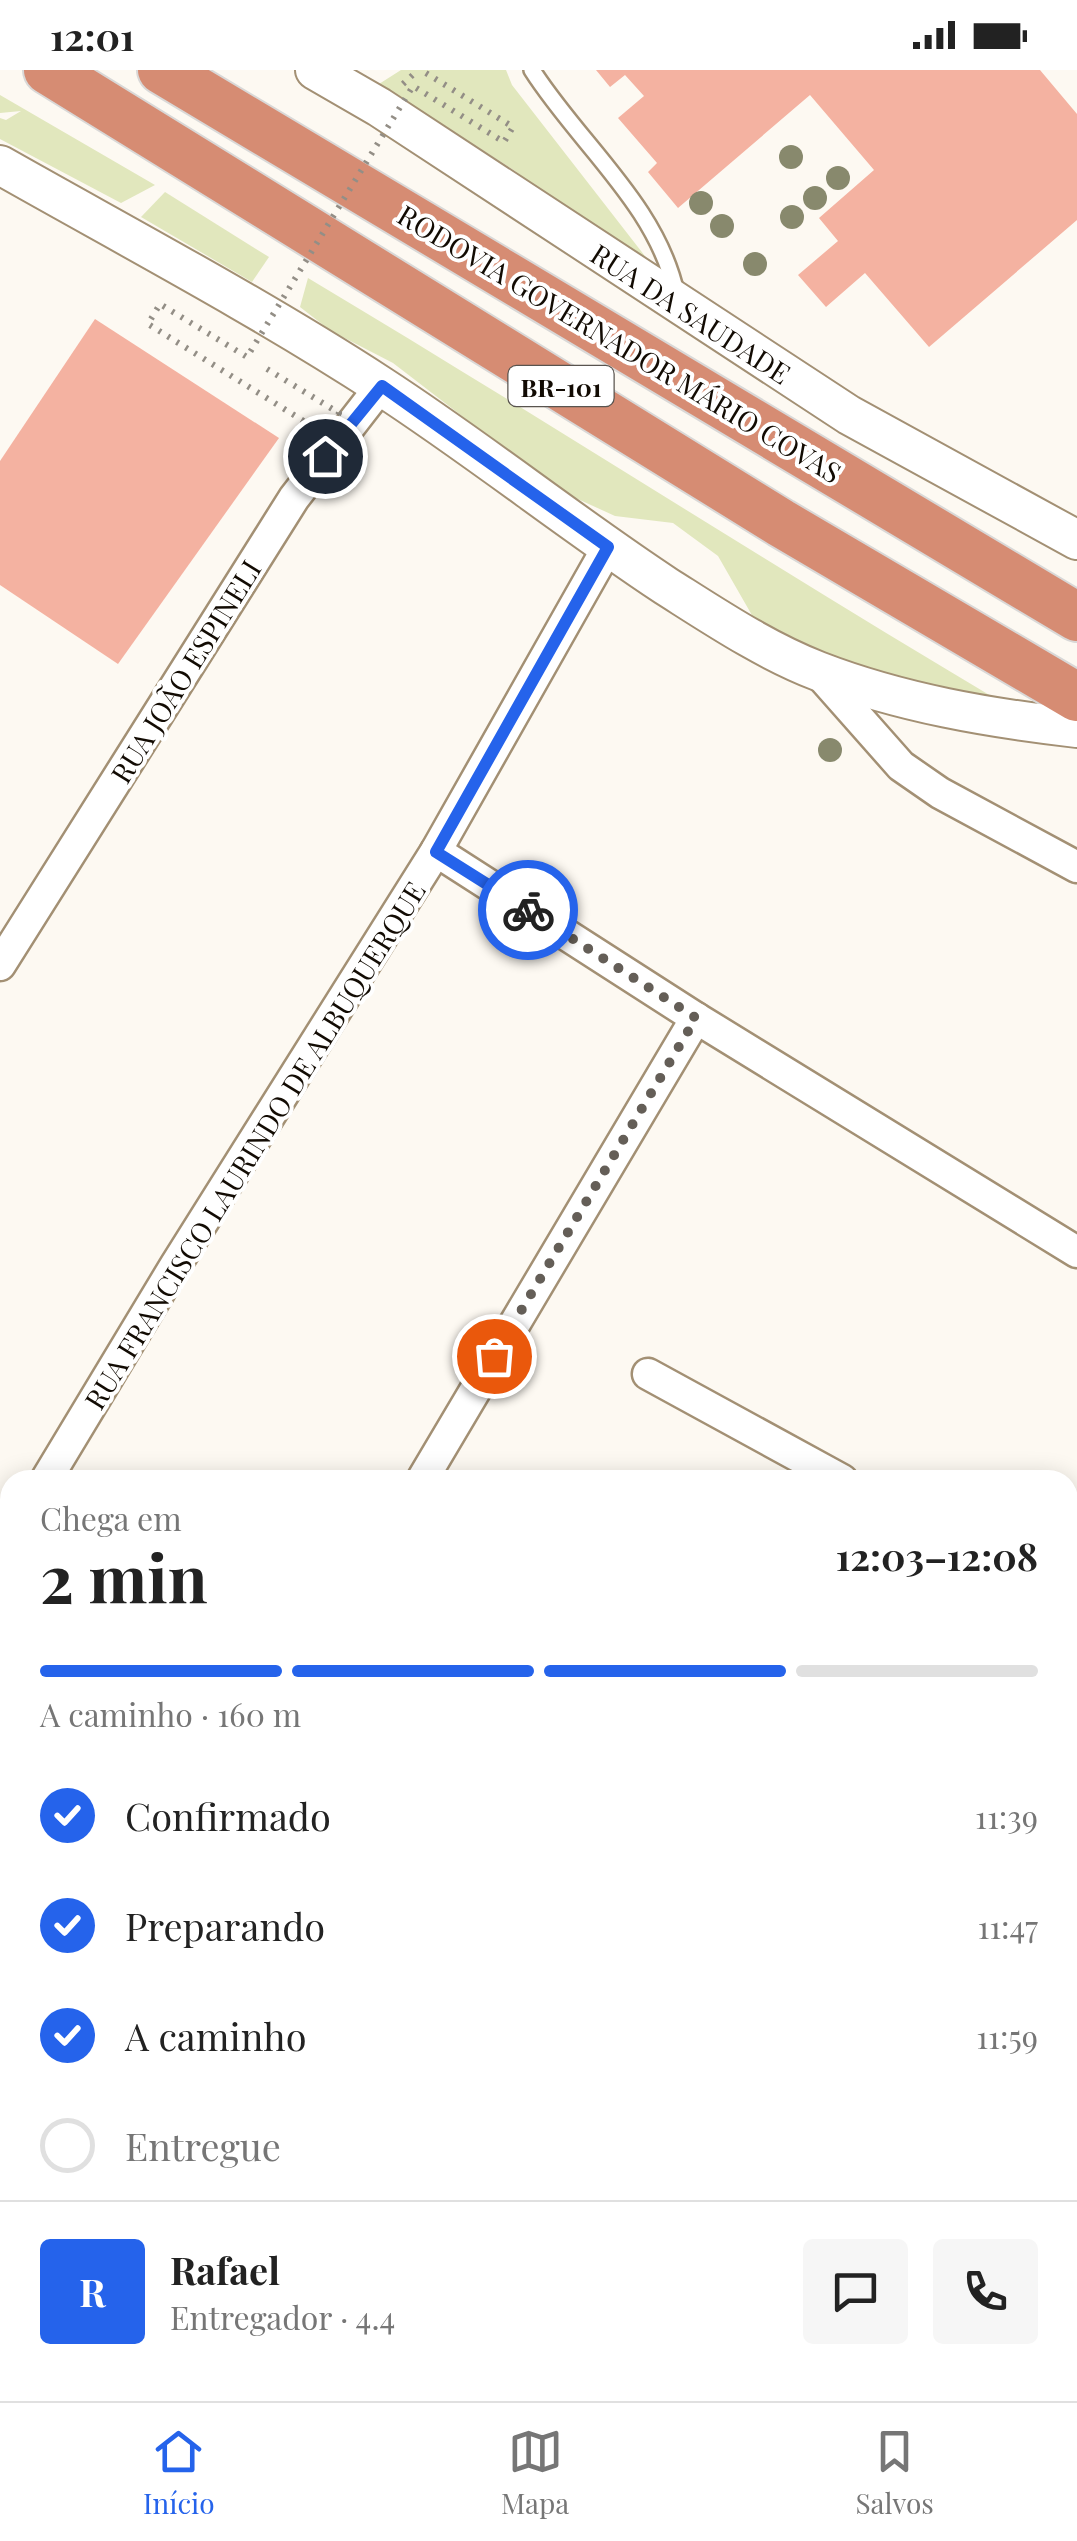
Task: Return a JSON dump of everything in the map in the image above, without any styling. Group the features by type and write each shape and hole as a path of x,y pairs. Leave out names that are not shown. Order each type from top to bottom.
{"highway":[{"name":"BR-101","path":"48,70 780,524 1077,697"},
{"name":"RODOVIA GOVERNADOR MÁRIO COVAS","path":"162,70 1077,617"}],"street":[{"name":"RUA DA SAUDADE","path":"315,70 378,107 849,415 1077,540"},
{"path":"0,165 254,308 382,386 712,616 817,670 988,718 1077,728"},
{"name":"RUA JOÃO ESPINELI","path":"0,965 294,498 382,386"},
{"name":"RUA FRANCISCO LAURINDO DE ALBUQUERQUE","path":"52,1470 175,1266 436,852 608,547"},
{"path":"817,670 901,766 940,794 1077,868"},
{"path":"436,852 696,1018 1077,1252"},
{"path":"428,1470 696,1018"},
{"path":"648,1374 824,1470"}],"lane":[{"path":"532,70 645,218 670,265 679,307"}],"path":[{"path":"267,369 339,413 326,435 148,324 160,304 247,358 413,86 504,142 513,127 421,70"}],"green space":[{"path":"401,70 506,70 512,85 662,278 575,221 515,171 379,84"},
{"path":"0,95 155,185 121,203 0,139 0,118 6,120 21,111 0,113"},
{"path":"165,192 269,257 252,282 141,217"},
{"path":"308,278 1011,708 810,653 753,617 718,556 673,523 615,516 558,490 393,363 331,331 300,307"}],"building":[{"path":"596,70 1040,70 1077,114 1077,220 929,347 865,273 826,307 798,275 838,241 819,218 874,170 810,95 678,208 648,172 657,163 618,118 644,96 625,75 610,87"},
{"path":"95,319 279,438 118,664 0,585 0,461"}],"way so far":[{"path":"494,1356 696,1018 528,910"}],"route":[{"path":"325,456 382,386 608,547 436,852 528,910"}]}
